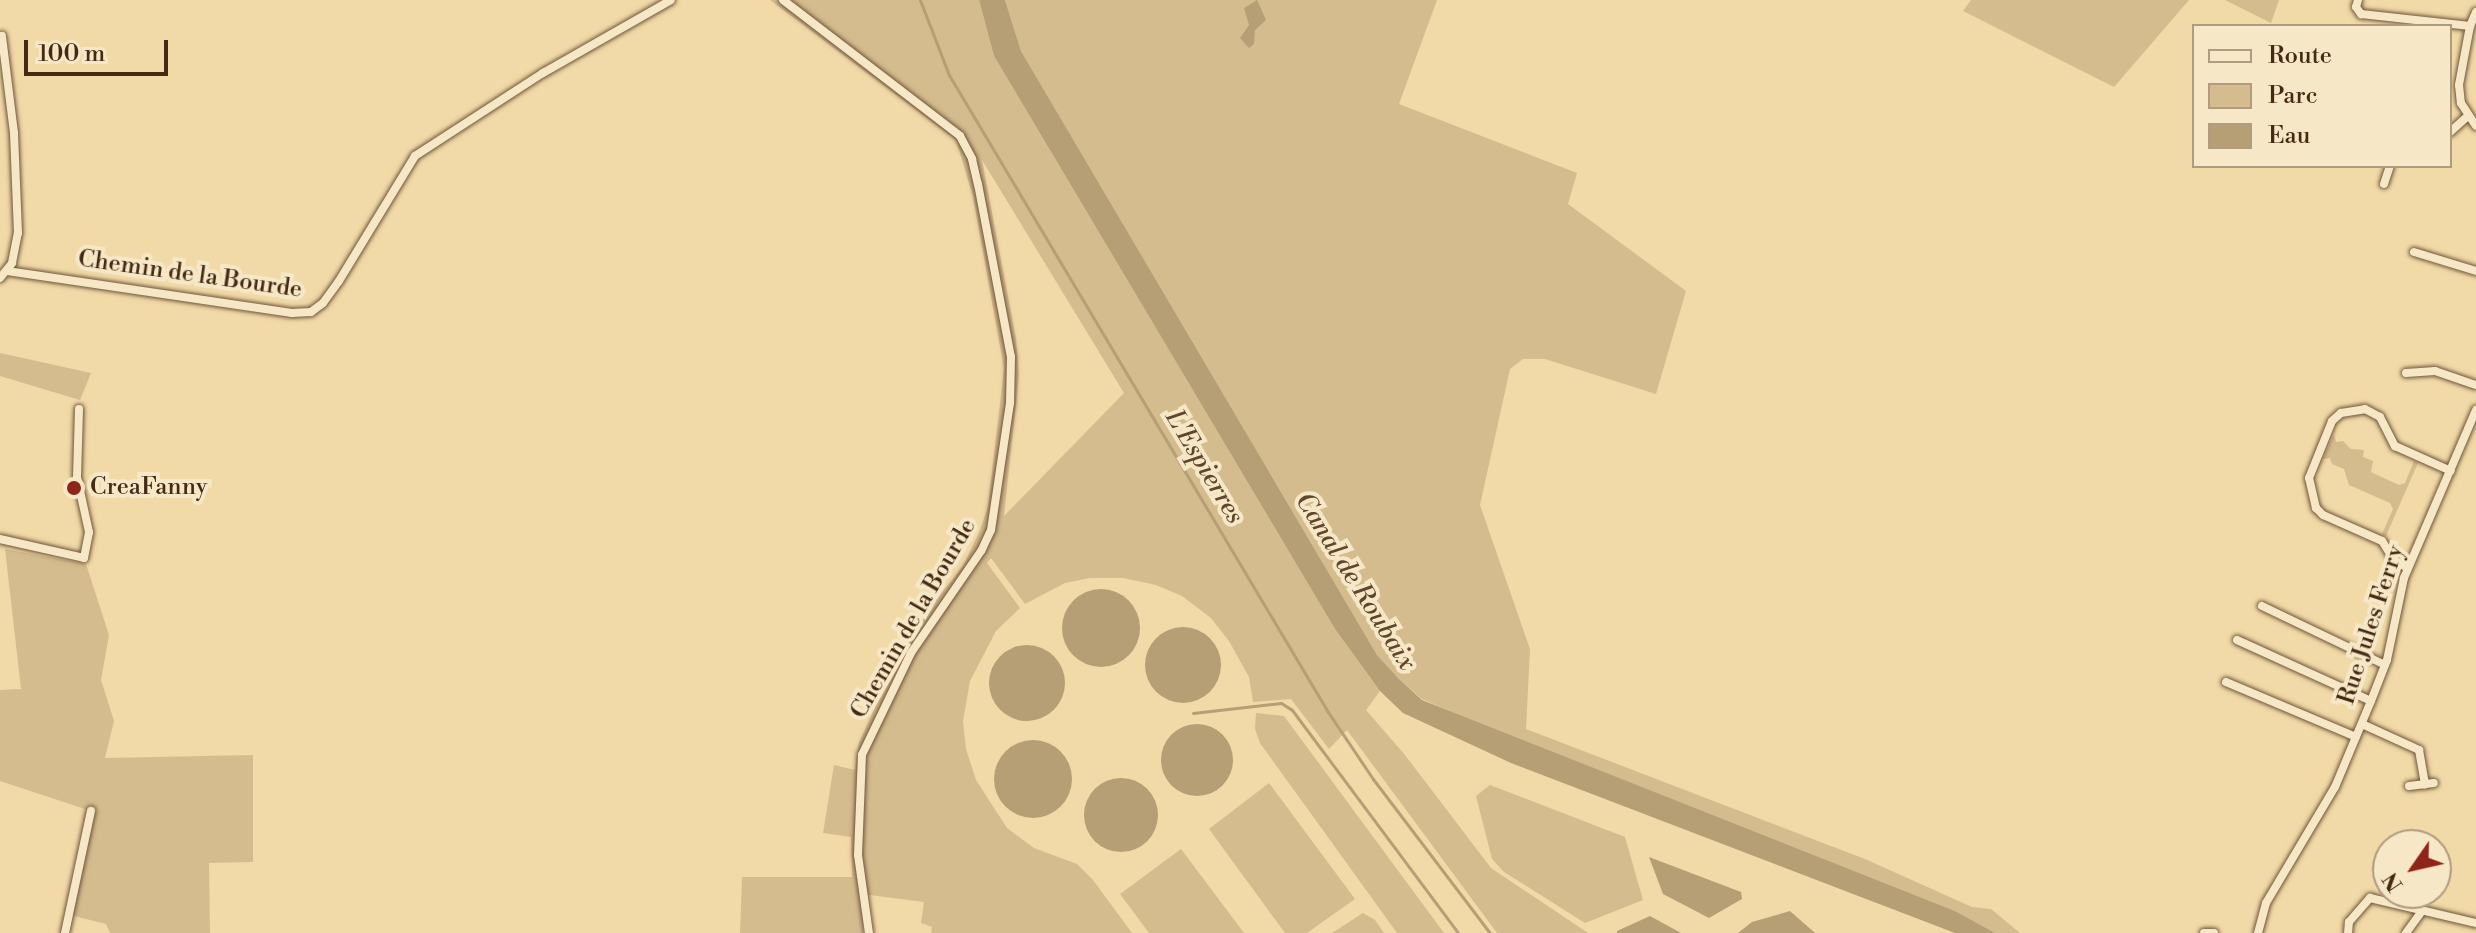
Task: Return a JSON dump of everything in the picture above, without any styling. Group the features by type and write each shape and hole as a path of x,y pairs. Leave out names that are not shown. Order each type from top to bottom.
{"street":[{"name":"Chemin de la Bourde","path":"4,274 292,313 311,312 339,281 404,168 421,151 543,73 671,0"},
{"name":"Chemin de la Bourde","path":"783,0 960,136 975,170 1010,347 1010,403 991,530 981,551 911,653 866,742 859,776 858,855 869,933"},
{"path":"2358,0 2356,7 2361,14 2452,24"},
{"path":"2476,12 2470,26 2459,85 2461,103 2476,126"},
{"path":"2452,24 2470,26"},
{"path":"2,36 14,133 18,224 14,258 4,274"},
{"path":"2452,130 2468,116"},
{"path":"2384,184 2389,168"},
{"path":"2414,252 2476,271"},
{"path":"2406,373 2435,371 2476,385"},
{"path":"0,539 84,558 89,532 77,477 79,409"},
{"path":"2407,568 2393,559 2382,541 2323,515 2316,508 2309,478 2332,421 2341,413 2365,409 2380,417 2395,446 2451,471"},
{"name":"Rue Jules Ferry","path":"2258,933 2266,903 2331,794 2362,724 2385,665 2407,568 2476,410"},
{"path":"2262,606 2385,665"},
{"path":"2237,640 2371,701"},
{"path":"2226,682 2356,737"},
{"path":"2362,724 2419,750 2429,784 2409,786"},
{"path":"65,933 91,811"},
{"path":"2348,933 2349,922 2370,898 2476,923"},
{"path":"2406,933 2422,911"},
{"path":"2204,933 2214,933"}],"green space":[{"path":"770,0 979,0 994,56 1335,629 1380,691 1366,710 1405,755 1491,868 1588,933 1497,933 1347,730 1329,749 1291,699 1253,702 1249,677 1229,641 1211,618 1182,596 1156,585 1123,578 1090,578 1065,583 1025,604 991,558 987,563 1020,608 996,631 970,681 963,721 966,749 976,780 1007,828 1034,848 1077,864 1093,880 1132,933 931,933 932,927 921,923 924,902 862,894 863,933 740,933 742,877 852,877 851,837 823,833 834,765 855,770 859,742 877,703 924,615 963,566 988,506 1004,369 973,197 956,140","holes":["982,160 1124,393 1004,516 1019,375 1016,338"]},
{"path":"1005,0 1437,0 1399,104 1577,173 1568,204 1686,291 1656,394 1545,359 1523,359 1510,369 1480,505 1530,649 1526,729 1865,859 1972,907 1991,909 2020,933 1995,933 1955,911 1510,737 1422,699 1398,678 1377,655 1021,51"},
{"path":"1971,0 2189,0 2114,87 1963,11"},
{"path":"2225,0 2279,0 2271,23"},
{"path":"0,353 91,373 80,400 0,376"},
{"path":"2334,434 2336,442 2343,441 2351,449 2364,450 2363,457 2373,461 2371,472 2399,485 2405,483 2414,461 2418,463 2386,536 2382,534 2393,509 2390,503 2349,485 2344,469 2332,464 2330,458 2323,459"},
{"path":"5,549 86,564 109,635 101,680 114,721 105,758 253,755 253,862 209,863 210,933 110,933 106,924 70,915 91,811 0,781 0,690 21,689"},
{"path":"1256,713 1284,716 1444,933 1397,933 1260,743 1255,729"},
{"path":"1269,783 1355,899 1307,933 1285,933 1209,829"},
{"path":"1490,785 1625,837 1643,900 1585,923 1504,872 1492,859 1476,796"},
{"path":"1181,849 1244,933 1149,933 1120,894"},
{"path":"1363,913 1375,920 1384,933 1332,933"}],"water":[{"path":"979,0 1005,0 1021,51 1377,655 1399,679 1422,700 1955,911 1995,933 1955,933 1511,763 1403,713 1380,691 1335,629 994,56"},
{"path":"1257,0 1266,20 1255,30 1254,44 1249,48 1240,38 1249,25 1244,8"},
{"path":"1101,589 1116,592 1128,601 1137,613 1140,628 1137,643 1128,655 1116,664 1101,667 1086,664 1074,655 1065,643 1062,628 1065,613 1074,601 1086,592"},
{"path":"1183,627 1198,630 1210,638 1218,650 1221,665 1218,680 1210,692 1198,700 1183,703 1168,700 1156,692 1148,680 1145,665 1148,650 1156,638 1168,630"},
{"path":"1027,645 1042,648 1054,656 1062,668 1065,683 1062,698 1054,710 1042,718 1027,721 1012,718 1000,710 992,698 989,683 992,668 1000,656 1012,648"},
{"path":"1197,724 1217,730 1227,740 1233,760 1227,780 1217,790 1197,796 1177,790 1167,780 1161,760 1167,740 1177,730"},
{"path":"1033,740 1048,743 1060,752 1069,764 1072,779 1069,794 1060,806 1048,815 1033,818 1018,815 1006,806 997,794 994,779 997,764 1006,752 1018,743"},
{"path":"1121,778 1142,784 1152,794 1158,815 1152,836 1142,846 1121,852 1100,846 1090,836 1084,815 1090,794 1100,784"},
{"path":"1649,857 1741,892 1742,899 1709,918 1663,894"},
{"path":"1790,911 1815,933 1738,933 1752,922"},
{"path":"1650,916 1681,933 1617,933 1617,931"}],"waterway":[{"name":"L'Espierres","path":"920,0 949,75 1328,712 1373,779 1490,933"},
{"path":"1193,713 1281,703 1292,710 1458,933"}],"place":[{"name":"CreaFanny","path":"74,488"}],"water label":[{"name":"Canal de Roubaix","path":"1355,582"}]}
